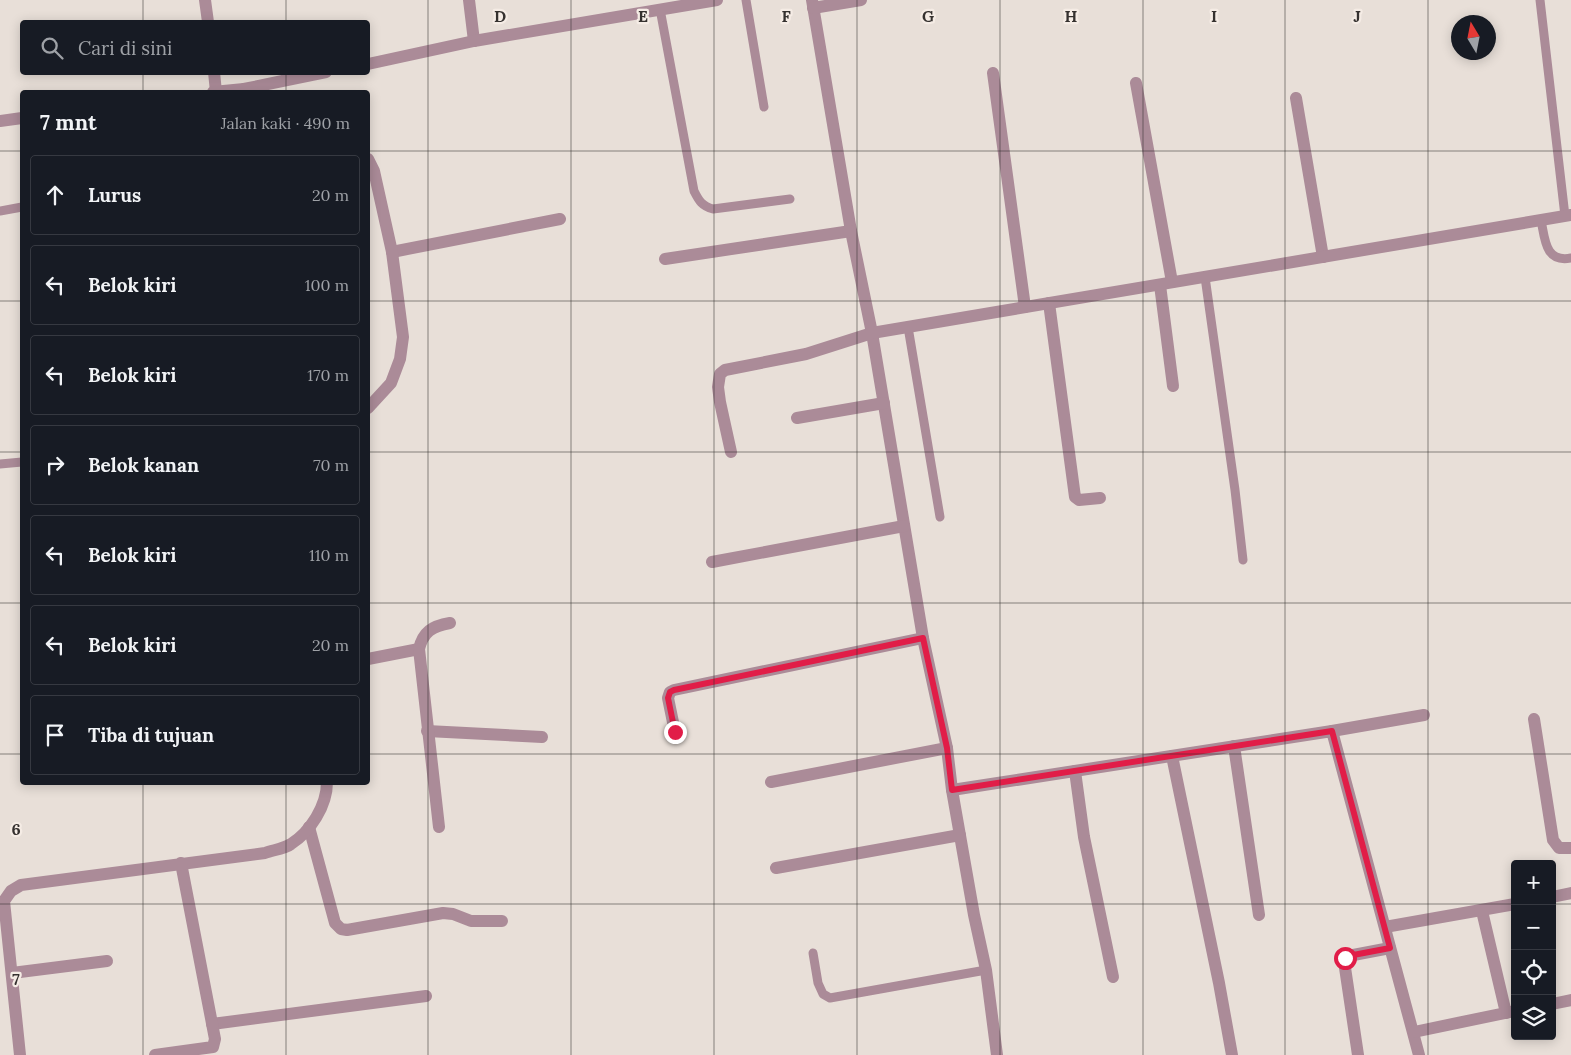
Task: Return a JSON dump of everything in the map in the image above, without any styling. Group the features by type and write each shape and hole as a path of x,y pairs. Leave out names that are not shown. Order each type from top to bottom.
{"street":[{"path":"205,0 208,20"},
{"path":"469,0 474,41"},
{"path":"370,64 474,41 660,9 677,3 717,0"},
{"path":"861,0 812,4 851,230 872,333 923,638 947,748 952,790 974,915 986,970 997,1055"},
{"path":"993,72 1025,307"},
{"path":"214,75 215,90"},
{"path":"253,90 314,75"},
{"path":"1136,83 1166,284 1173,386"},
{"path":"1296,98 1323,257"},
{"path":"0,121 20,118"},
{"path":"370,163 374,171 392,252 403,337 400,359 391,384 370,406"},
{"path":"731,452 718,387 720,374 725,370 806,354 872,333 1568,215"},
{"path":"392,252 560,219"},
{"path":"666,259 851,230"},
{"path":"1049,303 1075,497 1079,500 1100,498"},
{"path":"797,418 884,403"},
{"path":"712,562 904,526"},
{"path":"439,827 418,649 425,634 435,627 450,623"},
{"path":"675,732 668,698 670,692 674,690 923,638"},
{"path":"370,659 418,649"},
{"path":"952,790 1424,715"},
{"path":"1534,720 1554,840 1559,848 1571,848"},
{"path":"1332,731 1419,1055"},
{"path":"427,732 542,737"},
{"path":"1234,746 1260,915"},
{"path":"771,782 947,748"},
{"path":"1172,756 1220,983 1232,1055"},
{"path":"1075,771 1084,836 1113,977"},
{"path":"20,1055 4,901 11,890 21,885 265,853 290,845 309,827 320,812 327,791 327,785"},
{"path":"309,827 334,923 341,929 347,930 443,913 453,914 471,922 502,921"},
{"path":"776,868 960,835"},
{"path":"155,1055 213,1047 215,1039 181,863"},
{"path":"1556,896 1571,893"},
{"path":"1385,927 1511,905"},
{"path":"1414,1032 1510,1012 1482,911"},
{"path":"1358,1055 1344,961 1348,956 1390,948"},
{"path":"12,973 107,961"},
{"path":"212,1024 426,996"},
{"path":"1556,1003 1571,1000"}],"lane":[{"path":"746,0 764,107"},
{"path":"1540,0 1568,215"},
{"path":"660,9 694,192 698,200 703,206 713,209 790,199"},
{"path":"0,211 20,207"},
{"path":"1540,220 1546,246 1553,256 1563,260 1571,258"},
{"path":"1205,277 1243,560"},
{"path":"908,327 940,517"},
{"path":"0,464 20,462"},
{"path":"813,953 818,983 823,994 830,998 986,970"}],"route":[{"path":"675,732 668,698 670,692 674,690 923,638 947,748 952,790 1332,731 1390,948 1345,958"}]}
